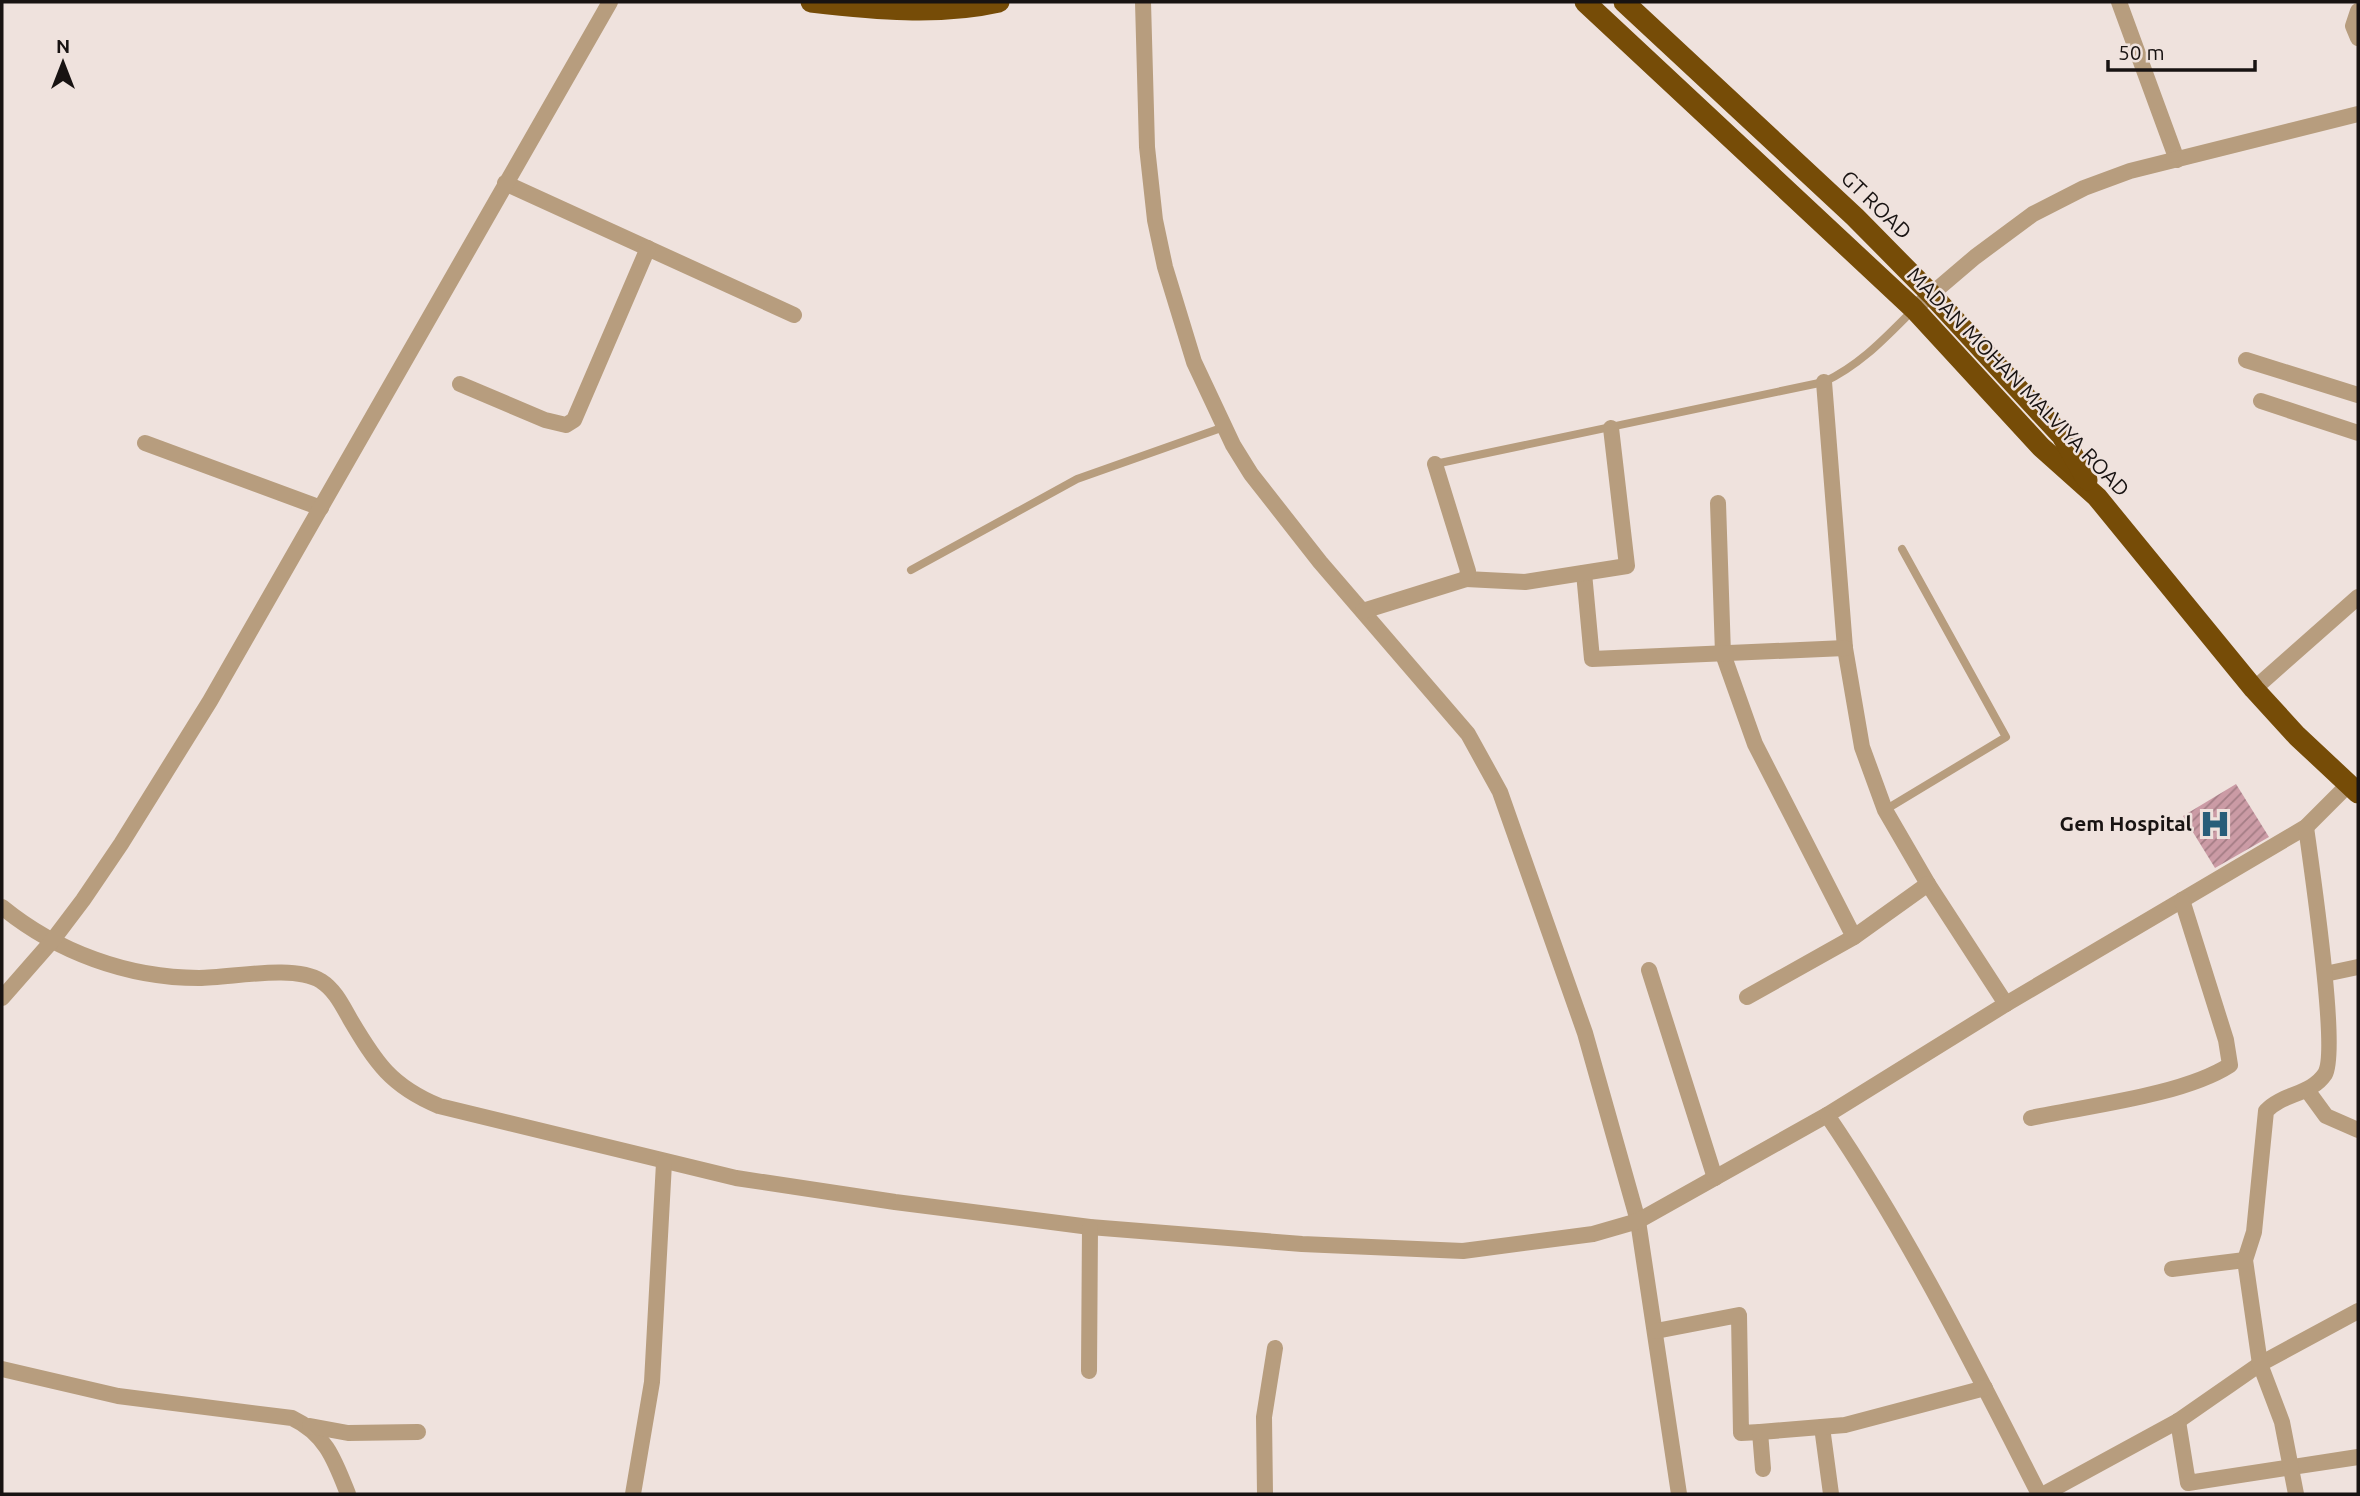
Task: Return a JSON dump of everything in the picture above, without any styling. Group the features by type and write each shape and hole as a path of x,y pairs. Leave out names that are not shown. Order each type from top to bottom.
{"highway":[{"path":"811,2 902,10 968,9 999,2"},
{"name":"MADAN MOHAN MALVIYA ROAD","path":"1585,2 1914,309 2041,447 2097,497 2254,689 2297,736 2353,789"},
{"name":"GT ROAD","path":"1624,2 1855,217 1931,294 2062,436 2097,497"}],"street":[{"path":"2,998 52,941 121,844 210,701 610,2"},
{"path":"1143,2 1147,147 1154,220 1181,326 1194,362 1224,427 1251,474 1278,511 1468,734 1500,792 1581,1021 1638,1221 1679,1494"},
{"path":"2119,2 2177,160"},
{"path":"2358,12 2353,26 2358,38"},
{"path":"1914,309 2033,214 2084,188 2118,175 2358,114"},
{"path":"505,183 794,315"},
{"path":"460,384 558,424 566,425 574,420 648,248"},
{"path":"2246,360 2358,395"},
{"path":"1824,382 1845,649 1862,747 1885,810 1928,884 2006,1004"},
{"path":"2261,401 2358,433"},
{"path":"1363,611 1465,579 1525,582 1627,566 1611,428"},
{"path":"145,443 321,508"},
{"path":"1435,464 1468,571 1465,579"},
{"path":"1718,503 1723,654 1755,744 1854,937"},
{"path":"1584,573 1592,659 1845,649"},
{"path":"2254,689 2358,597"},
{"path":"2,907 52,941 126,970 159,976 200,978 284,973 321,980 334,992 390,1078 410,1094 439,1106 664,1163 736,1178 882,1200 1090,1227 1302,1244 1462,1251 1593,1234 1638,1221 1827,1115 2006,1004 2306,827 2353,789"},
{"path":"2296,1494 2282,1422 2260,1364 2245,1260 2254,1232 2266,1111 2315,1086 2327,1070 2325,974 2306,827"},
{"path":"1746,997 1854,937 1928,884"},
{"path":"2032,1118 2179,1086 2217,1073 2230,1065 2226,1040 2182,900"},
{"path":"2325,974 2358,967"},
{"path":"1648,970 1715,1178"},
{"path":"2307,1090 2326,1116 2358,1130"},
{"path":"1827,1115 1869,1176 2041,1494 2178,1422 2260,1364 2358,1311"},
{"path":"633,1494 652,1382 664,1163"},
{"path":"1089,1371 1090,1227"},
{"path":"2172,1269 2245,1260"},
{"path":"1656,1331 1740,1315 1741,1433 1845,1425 1985,1388"},
{"path":"1265,1494 1264,1417 1275,1348"},
{"path":"2,1369 118,1396 292,1418 307,1425 348,1433 418,1432"},
{"path":"2178,1422 2189,1489 2291,1466 2358,1457"},
{"path":"307,1425 324,1440 348,1494"},
{"path":"1822,1427 1831,1494"},
{"path":"1760,1432 1763,1469"}],"lane":[{"path":"1435,464 1824,382 1848,370 1873,351 1914,309"},
{"path":"911,570 1077,479 1224,427"},
{"path":"1885,810 2006,737 1902,549"}],"building":[{"path":"2236,784 2269,837 2215,868 2183,816"}],"place":[{"name":"Gem Hospital","path":"2215,824"}]}
